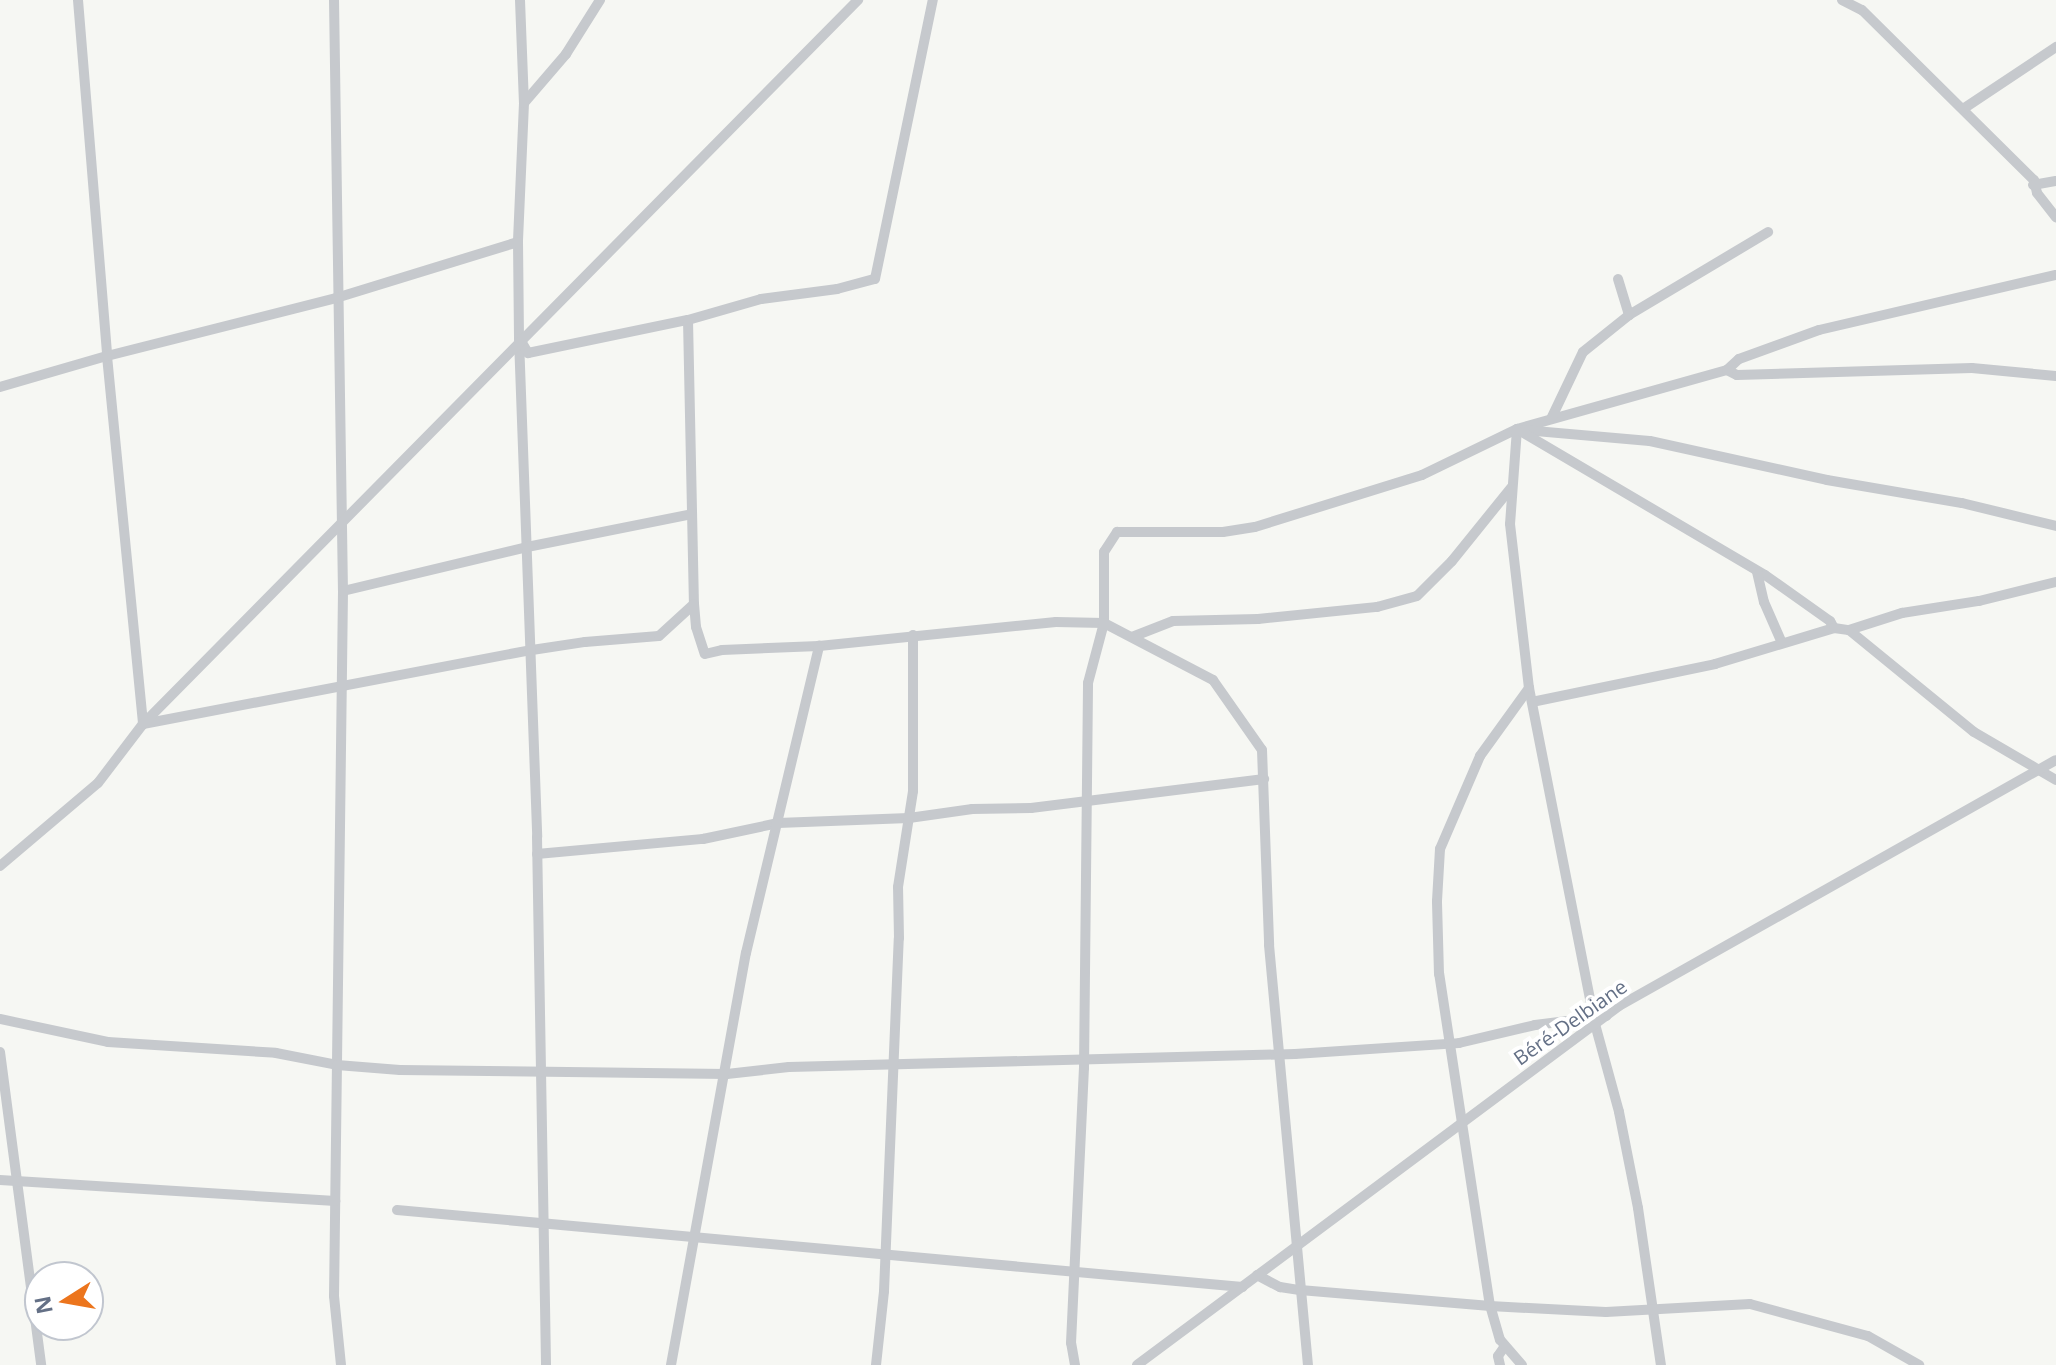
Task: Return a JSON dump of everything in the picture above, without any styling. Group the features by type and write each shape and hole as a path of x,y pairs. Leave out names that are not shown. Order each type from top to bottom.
{"street":[{"path":"78,0 107,356 143,724"},
{"path":"334,0 336,298 343,591 334,1296 341,1365"},
{"path":"520,0 524,103 518,242 519,339 532,650 546,1365"},
{"path":"524,103 566,54 600,0"},
{"path":"0,866 98,783 143,724 519,339 623,241 858,0"},
{"path":"519,339 528,353 688,320 761,299 837,289 875,279 933,0"},
{"path":"1842,0 1862,10 2034,180 2033,185 2056,217"},
{"path":"1963,109 2056,47"},
{"path":"2033,185 2056,181"},
{"path":"1551,419 1583,352 1629,315 1768,232"},
{"path":"0,387 107,356 336,298 518,242"},
{"path":"1075,1365 1071,1343 1084,1059 1088,683 1104,623 1104,552 1117,532 1223,532 1255,527 1422,475 1517,429 1727,370 1739,359 1819,330 2056,275"},
{"path":"1618,279 1629,315"},
{"path":"688,320 694,604 696,627 705,654 722,650 819,646 1056,622 1104,623 1213,680 1262,750 1269,945 1308,1365"},
{"path":"1727,370 1737,375 1972,368 2056,376"},
{"path":"1517,429 1510,524 1529,688 1619,1112 1661,1365"},
{"path":"1517,429 1650,441 1827,480 1962,503 2056,526"},
{"path":"1517,429 1663,512 1819,613 1834,628"},
{"path":"1132,637 1173,621 1258,619 1377,607 1417,596 1452,561 1513,486"},
{"path":"343,591 527,547 692,514"},
{"path":"1757,572 1764,602 1782,643"},
{"path":"1532,702 1715,664 1834,628 1849,630 1902,613 1979,601 2056,582"},
{"path":"143,724 532,650 659,636 694,604"},
{"path":"1849,630 1974,732 2056,780"},
{"path":"876,1365 885,1254 899,938 898,887 913,791 913,635"},
{"path":"671,1365 727,1074 746,953 819,646"},
{"path":"1522,1365 1505,1346 1490,1306 1460,1122 1439,974 1440,849 1480,756 1529,688"},
{"name":"Béré-Delbiane","path":"1137,1365 1599,1019 2042,771 2056,760"},
{"path":"537,854 703,839 778,823 909,818 972,809 1088,802 1264,779"},
{"path":"0,1019 108,1042 276,1053 337,1065 727,1074 789,1067 1279,1055 1449,1044 1535,1025 1599,1019"},
{"path":"0,1052 14,1181 41,1365"},
{"path":"0,1180 335,1201"},
{"path":"397,1210 1242,1287"},
{"path":"1257,1275 1280,1287 1300,1290 1490,1306 1606,1312 1750,1304 1868,1336 1919,1365"},
{"path":"1500,1365 1498,1356 1505,1346"}]}
